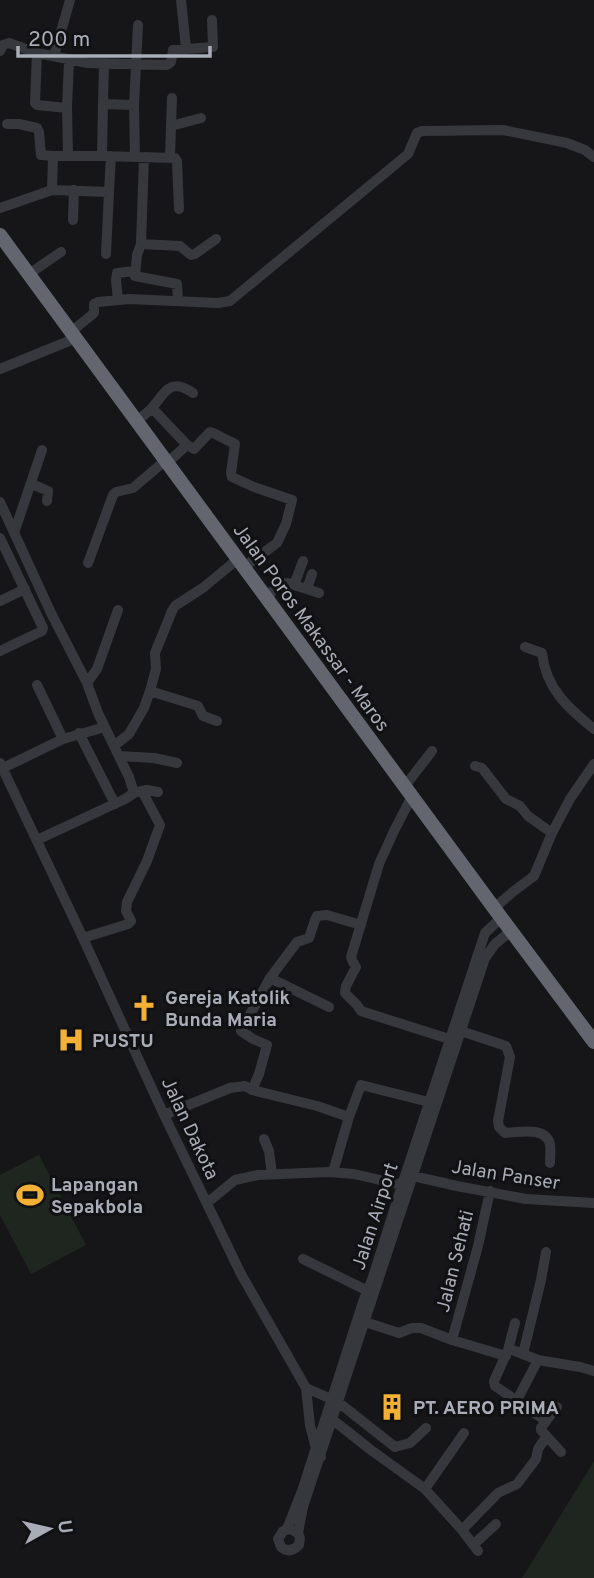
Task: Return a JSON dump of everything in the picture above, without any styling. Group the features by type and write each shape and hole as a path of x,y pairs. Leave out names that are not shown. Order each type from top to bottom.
{"highway":[{"name":"Jalan Poros Makassar - Maros","path":"0,235 70,336 409,802 497,916"},
{"name":"Jalan Poros Makassar - Maros","path":"0,248 137,421 164,464"},
{"name":"Jalan Poros Makassar - Maros","path":"252,584 267,598 405,786 594,1052"},
{"name":"Jalan Poros Makassar - Maros","path":"508,933 594,1042"}],"street":[{"path":"54,56 70,0"},
{"path":"181,0 186,48"},
{"path":"0,51 3,45 9,43 69,60 104,64 169,65 173,50 214,47 212,20"},
{"path":"138,24 134,105 139,157 141,244 135,276 177,284 178,301"},
{"path":"37,52 35,103 67,108"},
{"path":"68,155 69,60"},
{"path":"104,64 103,104 109,192 106,254"},
{"path":"170,157 172,97"},
{"path":"103,104 134,105"},
{"path":"171,126 201,118"},
{"path":"7,124 37,128 41,155 177,159 179,209"},
{"path":"0,369 70,336 94,313 96,303 118,300 218,303 230,301 408,154 417,134 422,131 502,130 567,144 585,150 594,157"},
{"path":"52,190 53,156"},
{"path":"0,208 52,190 109,192"},
{"path":"73,220 74,190"},
{"path":"141,244 180,246 195,254 216,239"},
{"path":"29,274 61,251"},
{"path":"118,300 117,273 135,271"},
{"path":"137,421 169,387 181,386 193,393"},
{"path":"114,745 130,734 144,708 156,669 155,653 175,606 277,543 286,527 292,500 232,477 235,444 210,432 194,449 152,408"},
{"path":"88,563 116,492 133,488 187,445"},
{"path":"14,533 42,450"},
{"path":"32,484 48,491 47,501"},
{"path":"0,502 132,785 160,825 147,861 127,902 126,911 131,921 83,938"},
{"path":"0,538 3,552 25,589 43,629 1,648"},
{"path":"294,584 303,561"},
{"path":"307,589 312,574"},
{"path":"267,598 276,586 284,582 319,593"},
{"path":"0,601 25,589"},
{"path":"87,684 97,669 118,610"},
{"path":"524,647 542,653 547,675 555,691 568,709 594,729"},
{"path":"37,685 63,739"},
{"path":"150,691 198,706 203,716 217,721"},
{"path":"1,766 79,733 105,727"},
{"path":"79,733 115,804"},
{"path":"405,786 432,751"},
{"path":"119,756 154,758 177,763"},
{"path":"497,916 514,891 534,876 570,799 594,764"},
{"name":"Jalan Dakota","path":"1,766 241,1274 306,1388"},
{"path":"475,766 482,768 508,801 518,805 528,816 552,833"},
{"path":"37,840 138,792 158,792"},
{"path":"409,802 371,887 351,957 356,967 345,993 361,1011 449,1039"},
{"path":"252,1090 267,1045 241,1031 271,978 296,942 309,938 317,916 327,915 362,925"},
{"name":"Jalan Airport","path":"287,1529 316,1445 365,1322 402,1185 414,1161 461,1031 485,933 497,916"},
{"name":"Jalan Airport","path":"298,1533 303,1507 333,1420 335,1400 368,1291 376,1279 413,1176 414,1161 429,1102 449,1039 485,957 508,933"},
{"path":"271,978 329,1007"},
{"path":"461,1031 506,1046 510,1057 499,1127 505,1133 541,1133 547,1137 550,1143 550,1163"},
{"path":"333,1172 361,1085 429,1102"},
{"path":"164,1115 230,1088 245,1086 349,1117"},
{"path":"264,1139 272,1174"},
{"path":"207,1203 234,1180 249,1176 333,1172 402,1185"},
{"name":"Jalan Panser","path":"413,1176 526,1199 594,1203"},
{"name":"Jalan Sehati","path":"452,1340 490,1191"},
{"path":"523,1354 546,1252"},
{"path":"303,1259 368,1291"},
{"path":"365,1322 399,1333 416,1326 452,1340 507,1353"},
{"path":"515,1323 507,1353 494,1383 516,1402 546,1421"},
{"path":"507,1353 512,1349 538,1360 594,1371"},
{"path":"516,1402 538,1360"},
{"path":"321,1457 310,1425 306,1388 335,1400 398,1450 426,1428"},
{"path":"557,1407 541,1427 546,1437 561,1452"},
{"path":"333,1420 425,1489 475,1548 496,1524"},
{"path":"425,1489 464,1433"},
{"path":"461,1530 498,1493 517,1484 536,1459 538,1449 546,1437"},
{"path":"287,1529 298,1533 300,1538 296,1549 288,1551 281,1547 279,1535 287,1529"}],"shaded area":[{"name":"Lapangan Sepakbola","path":"39,1155 86,1245 31,1274 0,1215 0,1175"},
{"path":"594,1461 594,1578 522,1578"}],"place":[{"name":"Gereja Katolik Bunda Maria","path":"144,1008"},
{"name":"PUSTU","path":"71,1040"},
{"name":"Lapangan Sepakbola","path":"30,1195"},
{"name":"PT. AERO PRIMA","path":"392,1407"}]}
